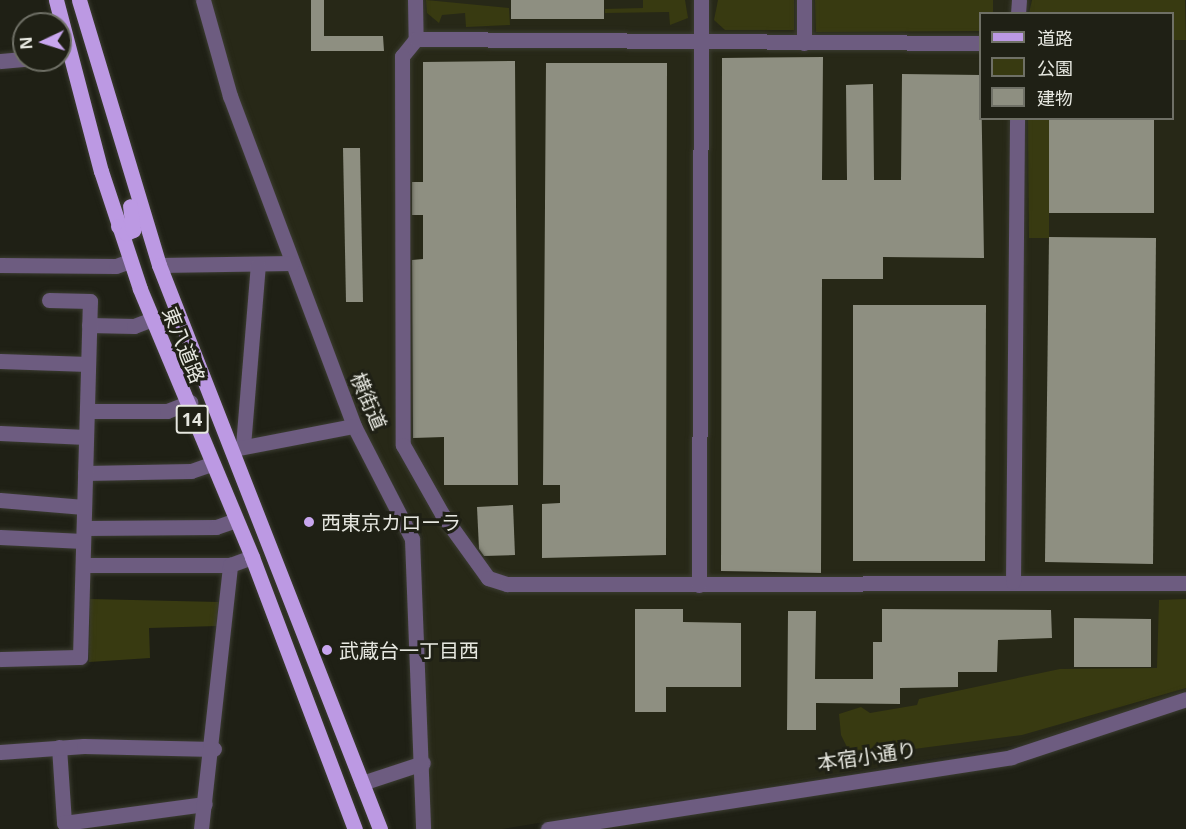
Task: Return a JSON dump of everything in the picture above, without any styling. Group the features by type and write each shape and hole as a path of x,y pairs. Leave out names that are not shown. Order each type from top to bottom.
{"main road":[{"name":"東八道路","path":"79,0 159,265 236,448 380,829"},
{"name":"東八道路","path":"70,72 130,261 188,403 195,426 252,557 355,829"},
{"path":"105,92 117,164 135,222 131,232 118,226"},
{"path":"172,300 163,293 155,302 188,403"}],"street":[{"name":"横街道","path":"203,0 230,96 354,426 412,539 423,763 423,829"},
{"path":"415,0 416,39 402,56 403,445 442,514 488,578 507,584 1186,583"},
{"path":"699,585 701,0"},
{"path":"804,0 804,43"},
{"path":"416,39 979,43"},
{"path":"1013,582 1017,120"},
{"path":"0,265 116,266 130,261"},
{"path":"159,265 292,263"},
{"path":"258,265 236,448 354,426"},
{"path":"0,659 80,657 90,301 49,300"},
{"path":"90,325 134,326 152,319"},
{"path":"0,361 88,364"},
{"path":"87,411 167,411 188,403"},
{"path":"0,433 86,437"},
{"path":"85,472 191,471 211,464"},
{"path":"0,500 84,507"},
{"path":"0,537 216,527 236,520"},
{"path":"82,565 230,565 252,557"},
{"path":"201,829 214,749 230,565"},
{"name":"本宿小通り","path":"548,829 626,822 1011,757 1186,699"},
{"path":"0,752 59,747 214,749"},
{"path":"59,747 64,823 205,804"},
{"path":"362,783 423,763"}],"shaded area":[{"path":"207,0 1186,0 1186,693 1028,743 502,829 429,829 423,537 362,426 237,107"}],"green space":[{"path":"426,0 509,8 510,25 466,27 465,13 442,15 439,23 427,13"},
{"path":"643,0 685,0 688,18 670,25 669,12 605,13 605,9 643,8"},
{"path":"718,0 794,0 794,30 725,30 714,20"},
{"path":"815,0 993,0 993,12 979,12 979,31 816,32"},
{"path":"1032,0 1185,0 1186,40 1174,40 1174,12 1029,12"},
{"path":"1028,120 1049,120 1049,238 1029,238"},
{"path":"90,599 219,602 217,626 149,628 150,658 89,662"},
{"path":"1186,599 1186,688 1022,735 852,757 841,735 839,714 861,707 870,713 917,705 919,699 1060,669 1157,668 1159,600"}],"building":[{"path":"311,0 324,0 324,36 383,36 384,51 311,51"},
{"path":"511,0 604,0 604,19 511,19"},
{"path":"823,57 822,180 847,180 846,85 873,84 874,180 901,180 902,74 979,75 984,258 883,257 883,279 822,279 821,573 721,571 722,58"},
{"path":"515,61 518,485 444,485 444,437 413,438 412,260 423,259 423,215 412,215 412,182 423,182 423,62"},
{"path":"546,63 667,63 666,555 542,558 542,504 560,503 560,485 543,485"},
{"path":"1049,120 1154,120 1154,213 1049,213"},
{"path":"343,148 360,148 363,302 346,302"},
{"path":"1049,237 1156,238 1153,564 1045,562"},
{"path":"853,305 986,305 985,561 853,561"},
{"path":"513,505 515,555 484,556 479,549 477,507"},
{"path":"635,609 683,609 683,622 741,623 741,687 666,687 666,712 635,712"},
{"path":"882,609 1051,610 1052,638 998,640 997,672 958,672 958,687 900,688 900,704 816,703 816,730 787,730 788,611 816,611 815,679 873,679 873,642 882,642"},
{"path":"1074,618 1151,619 1151,667 1074,667"}],"place":[{"name":"西東京カローラ","path":"309,522"},
{"name":"武蔵台一丁目西","path":"327,650"}]}
